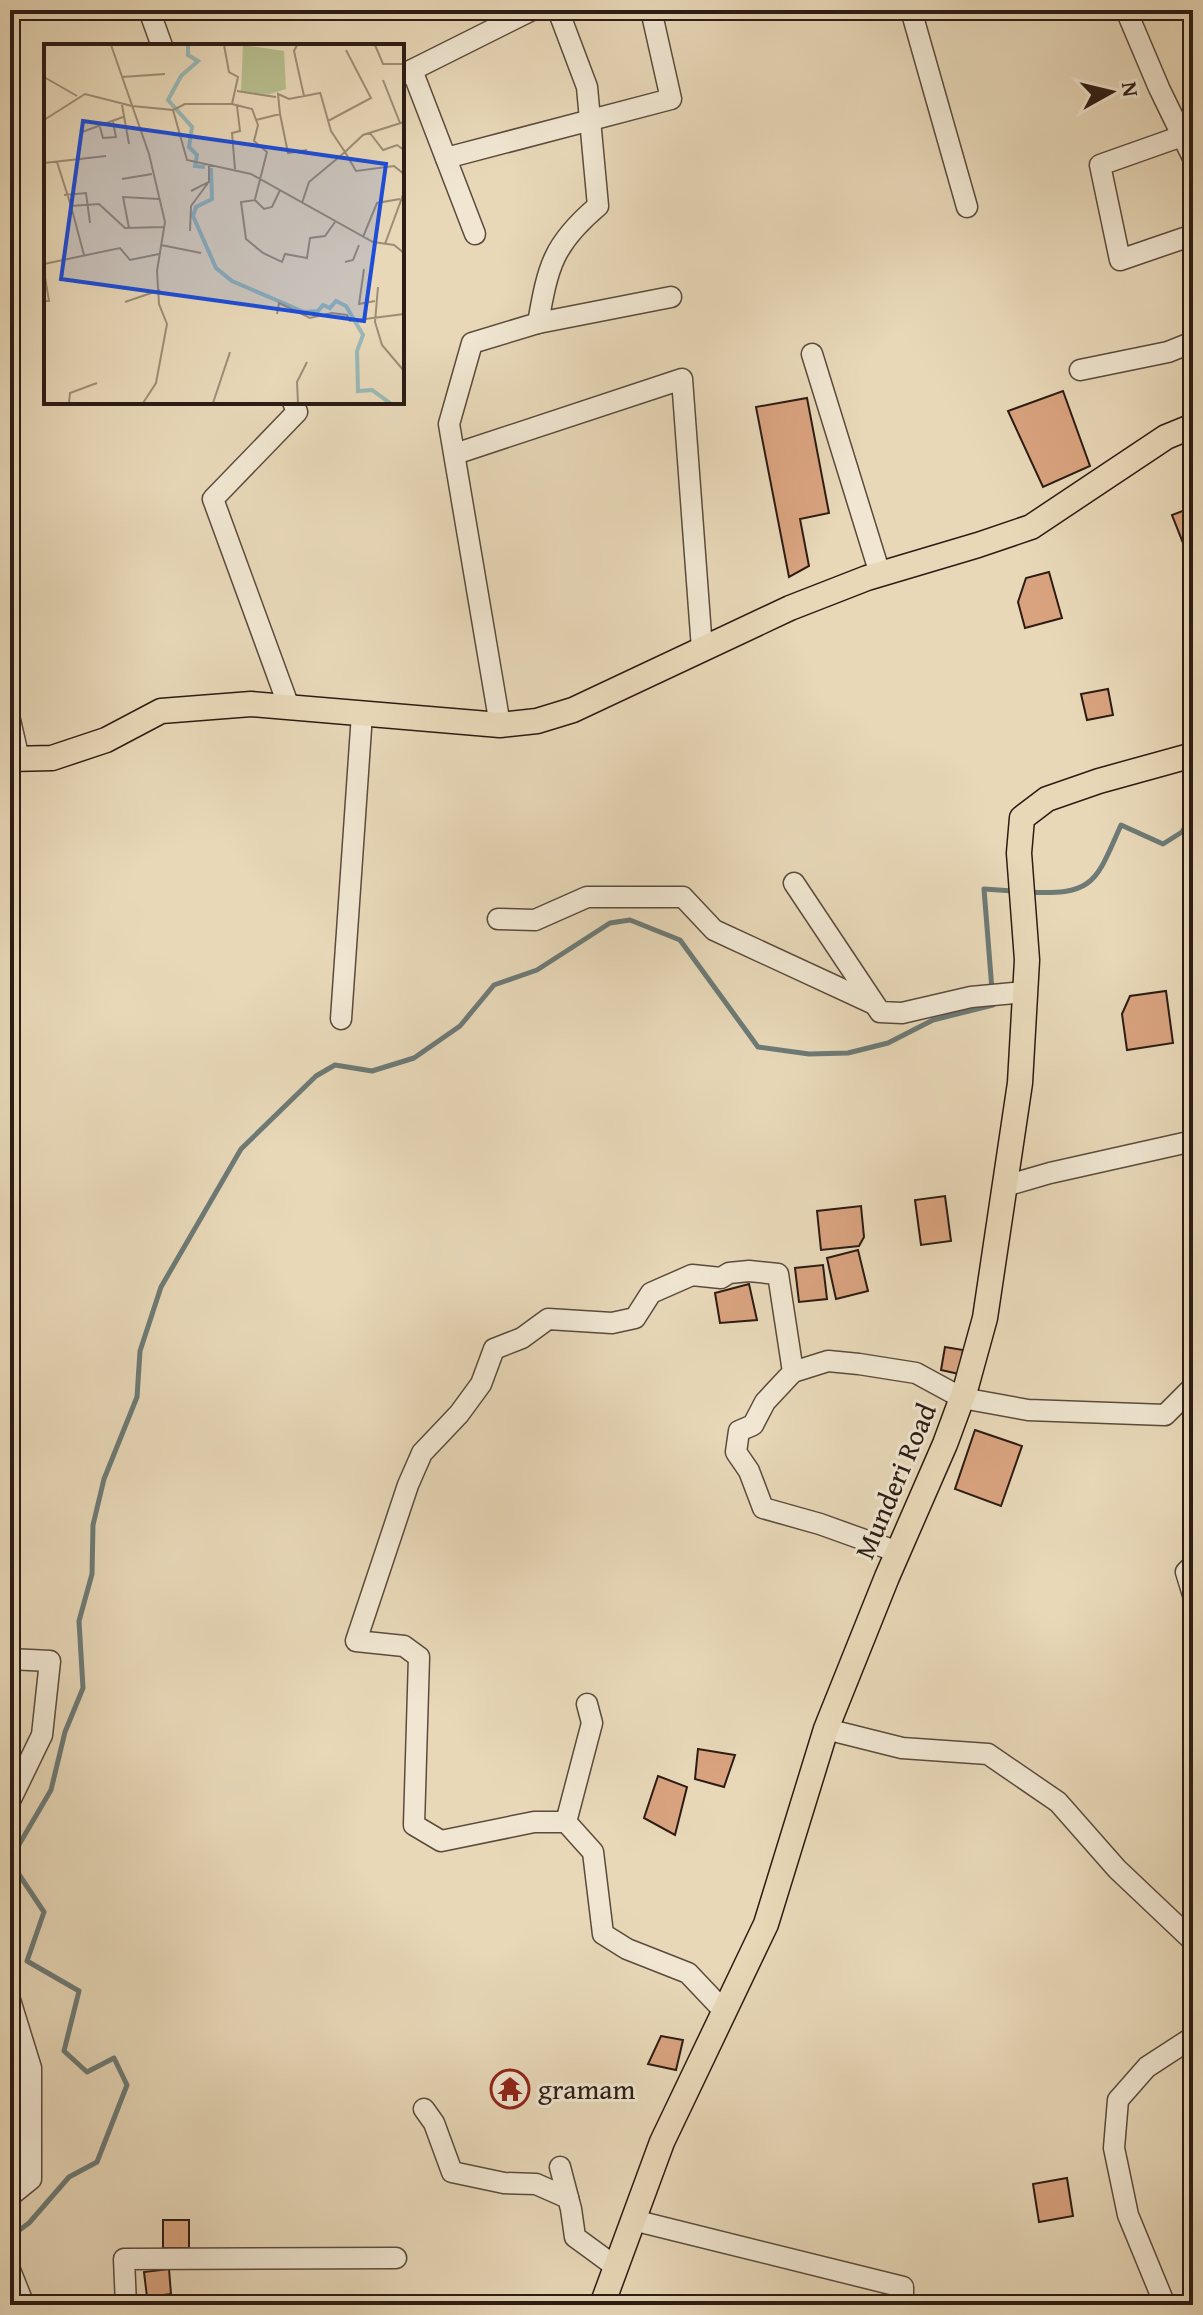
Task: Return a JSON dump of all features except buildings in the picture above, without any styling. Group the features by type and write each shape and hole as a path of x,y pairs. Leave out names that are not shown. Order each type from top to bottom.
{"main road":[{"path":"14,759 52,758 106,740 161,711 251,704 500,725 537,721 573,710 790,608 880,574 1031,527 1166,437 1193,426"},
{"name":"Munderi Road","path":"602,2305 662,2142 766,1924 826,1729 945,1444 985,1318 1020,1083 1015,993 1027,960 1019,853 1022,818 1047,799 1193,755"}],"street":[{"path":"149,10 161,44"},
{"path":"475,234 446,158 407,72 532,10"},
{"path":"538,323 547,273 571,229 598,206 587,87 558,10"},
{"path":"446,158 671,99 651,10"},
{"path":"911,10 967,207"},
{"path":"1126,10 1193,158"},
{"path":"1182,136 1100,165 1120,260 1193,235"},
{"path":"500,725 449,424 472,343 538,323 671,297"},
{"path":"1080,370 1168,352 1193,342"},
{"path":"812,354 880,574"},
{"path":"455,454 682,379 702,649"},
{"path":"289,707 213,499 297,412 294,404"},
{"path":"341,1019 362,714"},
{"path":"10,720 14,759"},
{"path":"794,883 880,1012 902,1013 980,996 1015,993"},
{"path":"498,919 535,920 587,897 683,897 714,930 874,1004"},
{"path":"1005,1186 1193,1141"},
{"path":"724,2011 688,1973 627,1949 603,1934 593,1852 566,1822 534,1822 441,1841 414,1825 419,1657 404,1646 356,1641 403,1498 422,1453 459,1414 481,1384 494,1349 522,1338 548,1319 612,1323 635,1318 651,1293 692,1275 721,1278 729,1273 749,1271 778,1274 793,1372"},
{"path":"898,1552 820,1524 763,1508 749,1471 736,1452 739,1431 753,1425 765,1402 793,1372 828,1361 916,1373 962,1398 1028,1410 1165,1415 1193,1387"},
{"path":"1193,1565 1186,1572 1193,1595"},
{"path":"10,1659 50,1661 42,1735 10,1801"},
{"path":"566,1822 592,1723 587,1704"},
{"path":"826,1729 902,1748 988,1754 1058,1802 1117,1869 1193,1941"},
{"path":"10,2000 31,2068 31,2179 10,2196"},
{"path":"1165,2305 1128,2215 1114,2148 1118,2100 1147,2067 1193,2037"},
{"path":"424,2109 434,2123 452,2172 504,2183 536,2184 568,2198"},
{"path":"560,2167 575,2237 616,2267"},
{"path":"633,2220 903,2287 903,2305"},
{"path":"126,2305 124,2259 396,2258"},
{"path":"10,2270 24,2305"}],"waterway":[{"path":"1027,892 1067,891 1090,881 1105,860 1121,825 1163,844 1182,832 1193,814"},
{"path":"992,990 984,889 1013,891"},
{"path":"10,1860 51,1790 65,1732 83,1688 79,1621 92,1574 93,1525 104,1479 137,1397 140,1351 161,1287 241,1149 316,1076 335,1065 372,1071 414,1058 460,1026 494,985 537,970 610,923 630,920 680,940 758,1047 809,1054 848,1053 888,1043 933,1020 993,1005 992,1000"},
{"path":"10,1861 44,1912 27,1961 79,1991 64,2051 87,2072 114,2058 127,2085 97,2162 69,2177 29,2223 10,2237"}],"place":[{"name":"gramam","path":"510,2089"}]}
